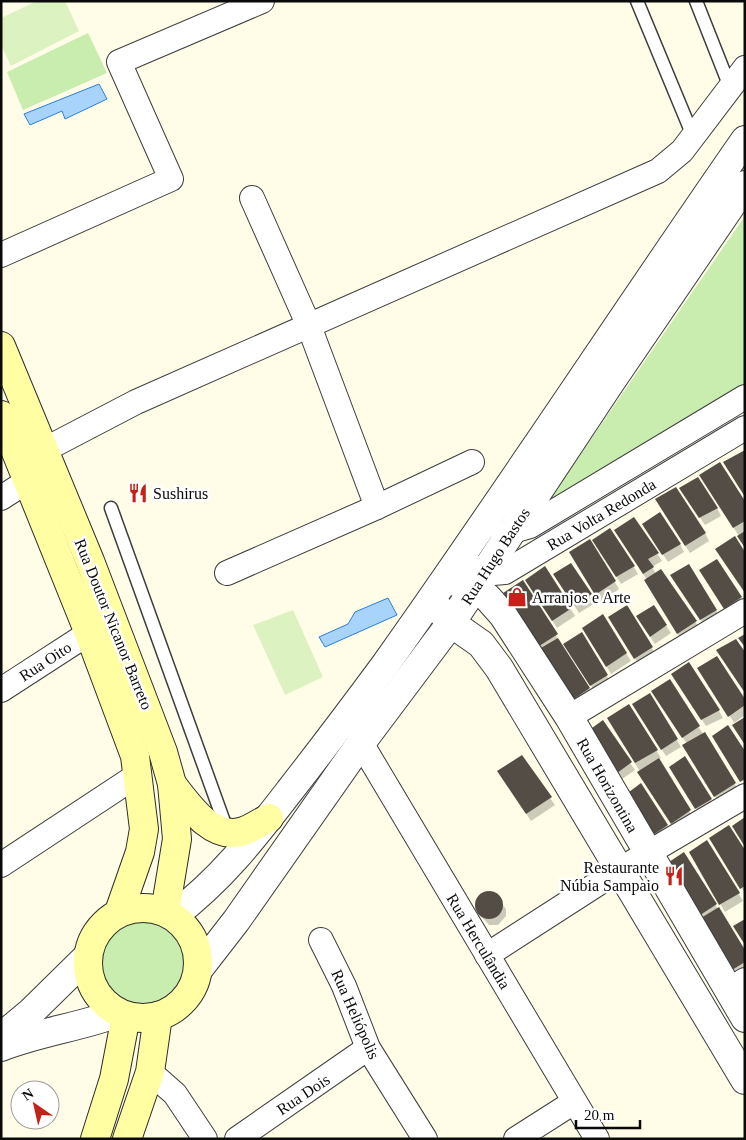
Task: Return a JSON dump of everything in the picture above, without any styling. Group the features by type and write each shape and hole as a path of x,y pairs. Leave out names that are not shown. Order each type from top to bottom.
{"main road":[{"name":"Rua Doutor Nicanor Barreto","path":"1,346 155,726 172,784 177,839 169,914"},
{"name":"Rua Doutor Nicanor Barreto","path":"1,415 29,480 130,738 139,774 144,829 140,852 119,912"},
{"path":"172,784 204,822 228,833 243,832 269,818"},
{"path":"138,908 169,914 185,926 193,939 198,954 198,970 194,985 185,999 173,1009 158,1016 145,1018 122,1014 104,1003 94,990 88,974 87,957 92,939 104,923 119,912 138,908"},
{"path":"95,1139 114,1079 122,1014"},
{"path":"127,1139 150,1072 158,1016"}],"street":[{"path":"1,255 171,179 119,62 262,1"},
{"path":"44,450 136,402 658,171 682,151 745,68"},
{"path":"169,914 194,900 229,867 346,719 470,544 649,278 745,140"},
{"name":"Rua Hugo Bastos","path":"198,970 236,921 361,743 451,623 509,533 745,185"},
{"path":"252,198 309,326 377,507"},
{"path":"470,544 530,526 745,397"},
{"name":"Rua Volta Redonda","path":"477,581 510,569 745,428"},
{"path":"227,573 377,507 472,462"},
{"path":"1,498 29,480"},
{"path":"470,544 469,563 477,581"},
{"name":"Rua Horizontina","path":"440,587 454,581 477,581 487,598 503,615 569,718 648,853 737,985 745,1018"},
{"path":"440,587 442,614 451,623"},
{"path":"569,718 745,611"},
{"name":"Rua Horizontina","path":"451,623 481,644 499,668 745,1080"},
{"name":"Rua Oito","path":"1,690 89,633"},
{"name":"Rua Herculândia","path":"361,743 596,1139"},
{"path":"1,865 139,774"},
{"path":"487,955 619,870 745,796"},
{"name":"Rua Heliópolis","path":"321,940 344,986 368,1048 425,1139"},
{"path":"1,1037 31,1012 87,957"},
{"path":"1,1048 49,1031 91,1023 122,1014"},
{"name":"Rua Dois","path":"237,1139 368,1048"},
{"path":"150,1072 175,1094 205,1139"},
{"path":"516,1139 574,1102"}],"lane":[{"path":"637,1 693,136"},
{"path":"696,1 730,87"},
{"path":"111,508 228,833"}],"green space":[{"path":"37,1 65,1 79,31 11,66 1,45 1,18"},
{"path":"88,33 107,73 23,110 7,72"},
{"path":"745,216 745,389 542,510"},
{"path":"293,610 323,677 285,695 253,625"},
{"path":"135,919 151,919 160,922 174,931 183,945 186,962 183,979 174,993 160,1002 151,1005 135,1005 119,998 107,986 100,970 100,954 107,938 119,926"}],"water":[{"path":"99,84 107,99 65,119 62,111 30,125 24,114"},
{"path":"388,598 397,615 325,647 319,637 348,624 355,612"}],"building":[{"path":"745,450 745,497 723,462"},
{"path":"720,462 745,501 745,521 733,528 699,475"},
{"path":"698,477 718,508 699,518 679,488"},
{"path":"676,487 706,533 685,546 655,499"},
{"path":"660,512 681,544 662,555 642,524"},
{"path":"634,517 659,553 648,559 654,567 643,574 614,530"},
{"path":"610,528 635,566 616,577 592,540"},
{"path":"745,531 745,548 737,536"},
{"path":"735,536 745,552 745,593 715,549"},
{"path":"590,539 616,581 595,595 569,552"},
{"path":"717,559 742,597 724,609 699,570"},
{"path":"571,563 592,594 574,606 553,574"},
{"path":"689,564 717,610 700,620 670,575"},
{"path":"545,566 572,608 552,621 525,580"},
{"path":"661,569 697,621 677,634 644,580"},
{"path":"523,580 558,634 536,648 500,595"},
{"path":"627,605 653,647 634,659 608,617"},
{"path":"654,605 667,625 650,637 636,616"},
{"path":"603,614 627,653 606,667 582,628"},
{"path":"582,632 608,675 590,686 563,644"},
{"path":"745,634 745,647 738,638"},
{"path":"558,638 590,688 568,703 534,652"},
{"path":"736,639 745,652 745,693 716,650"},
{"path":"717,656 745,699 745,705 728,717 697,668"},
{"path":"689,662 720,710 701,720 671,674"},
{"path":"670,679 700,726 682,738 651,691"},
{"path":"650,693 678,739 661,750 632,704"},
{"path":"629,704 658,750 635,763 607,718"},
{"path":"745,717 745,745 732,725"},
{"path":"603,720 632,762 613,776 585,733"},
{"path":"728,725 745,751 745,779 740,782 712,736"},
{"path":"705,732 736,783 714,797 682,745"},
{"path":"522,755 552,797 526,814 497,771"},
{"path":"685,756 712,799 695,809 669,767"},
{"path":"659,758 691,810 671,824 637,772"},
{"path":"641,783 668,825 647,839 621,798"},
{"path":"745,817 745,847 732,826"},
{"path":"729,825 745,850 745,886 740,889 709,838"},
{"path":"707,840 740,893 719,905 689,852"},
{"path":"684,852 717,904 694,919 663,866"},
{"path":"489,891 499,895 503,905 499,915 489,919 479,915 475,905 479,895"},
{"path":"719,907 745,950 745,962 727,973 696,921"},
{"path":"745,919 745,945 733,926"}],"place":[{"name":"Sushirus","path":"138,493"},
{"name":"Arranjos e Arte","path":"517,597"},
{"name":"Restaurante Núbia Sampaio","path":"674,876"}]}
